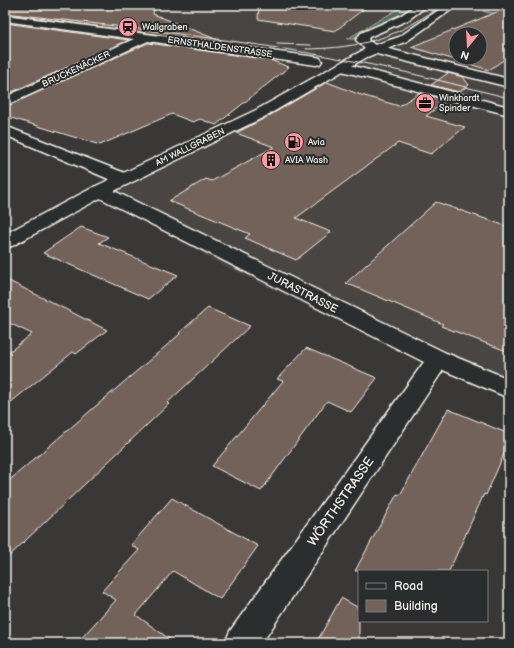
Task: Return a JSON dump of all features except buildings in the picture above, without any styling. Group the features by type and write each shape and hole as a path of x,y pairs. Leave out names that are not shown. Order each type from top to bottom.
{"street":[{"path":"423,5 404,18 365,35 362,40 373,49 509,84"},
{"name":"AM WALLGRABEN","path":"5,242 100,191 261,113 373,49 392,44 403,39 453,5"},
{"name":"ERNSTHALDENSTRASSE","path":"6,18 316,61"},
{"name":"BRUCKENÄCKER","path":"5,102 147,37"},
{"path":"342,67 509,111"},
{"path":"5,130 124,179"},
{"name":"JURASTRASSE","path":"100,191 438,359 509,389"},
{"name":"WÖRTHSTRASSE","path":"242,643 438,359"}],"shaded area":[{"path":"5,5 509,5 509,399 426,363 212,260 102,193 354,59 5,12"}],"green space":[{"path":"405,5 412,5 402,16 387,24 357,35 354,39 347,39"}],"waterway":[{"path":"485,11 509,17"}],"tram line":[{"path":"306,49 345,46 378,39 409,26 442,5"},
{"path":"5,13 179,34 310,53 392,69 509,98"},
{"path":"277,44 311,45"}],"place":[{"name":"Wallgraben","path":"128,27"},
{"name":"Winkhardt Spinder","path":"425,103"},
{"name":"Avia","path":"294,142"},
{"name":"AVIA Wash","path":"271,160"}]}
